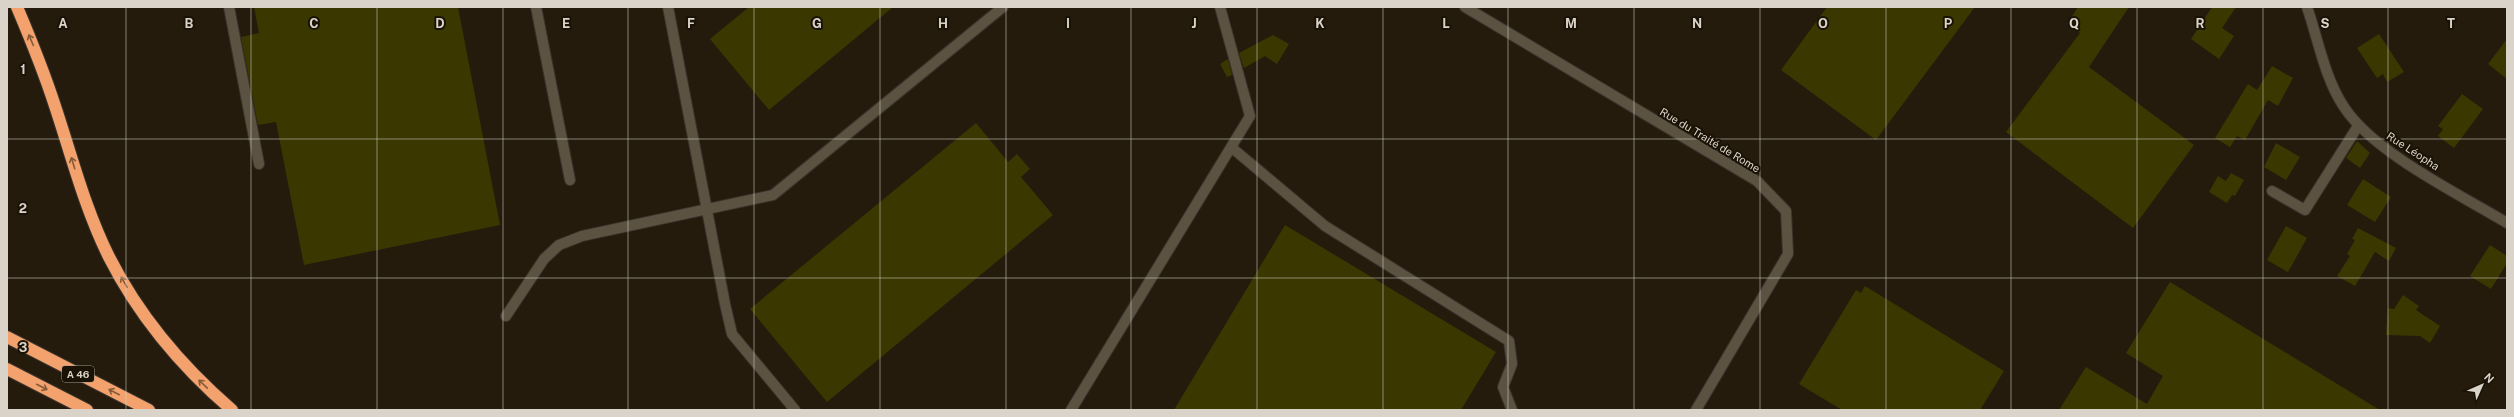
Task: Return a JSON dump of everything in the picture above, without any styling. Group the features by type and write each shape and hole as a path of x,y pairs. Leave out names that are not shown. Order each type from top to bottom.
{"highway":[{"path":"17,7 55,105 78,179 109,257 143,315 183,364 232,410"},
{"name":"A 46","path":"7,337 149,410"},
{"name":"A 46","path":"7,369 87,410"}],"street":[{"path":"229,7 259,164"},
{"path":"536,7 570,180"},
{"path":"668,7 732,334 795,410"},
{"path":"506,316 544,259 559,245 582,236 707,211 773,195 1003,7"},
{"path":"1071,410 1250,116 1220,7"},
{"name":"Rue du Traité de Rome","path":"1464,7 1757,181 1786,211 1788,254 1696,410"},
{"name":"Rue Léopha","path":"2307,7 2333,86 2343,106 2358,126 2388,151 2507,223"},
{"path":"2272,191 2305,210 2358,126"},
{"path":"1231,147 1325,226 1509,341 1512,364 1503,387 1512,410"}],"building":[{"path":"254,7 458,7 500,225 304,265 276,122 258,125 241,37 259,33"},
{"path":"749,7 893,7 769,110 710,39"},
{"path":"1827,7 1975,7 1876,140 1781,70"},
{"path":"2078,7 2129,7 2089,67 2194,145 2133,228 2006,132 2080,33 2067,24"},
{"path":"2212,7 2236,7 2222,28 2234,36 2219,59 2191,39"},
{"path":"2379,34 2404,72 2387,82 2383,74 2377,78 2357,48"},
{"path":"1273,35 1289,44 1277,64 1265,56 1244,68 1239,53"},
{"path":"2507,39 2507,79 2488,64"},
{"path":"1228,59 1232,75 1227,77 1220,64"},
{"path":"2272,66 2293,78 2278,106 2268,100 2245,140 2237,136 2230,147 2215,138 2248,84 2257,90"},
{"path":"2462,94 2483,109 2454,148 2438,136 2443,129 2438,126"},
{"path":"976,123 1008,162 1017,154 1030,169 1021,177 1053,215 827,402 750,309"},
{"path":"2357,141 2370,153 2360,168 2346,158"},
{"path":"2276,143 2300,157 2286,180 2264,167"},
{"path":"2231,173 2244,180 2235,196 2232,195 2227,203 2209,192 2218,176 2226,181"},
{"path":"2363,179 2391,197 2375,222 2347,205"},
{"path":"1285,225 1496,352 1461,410 1174,410"},
{"path":"2286,226 2307,238 2288,272 2267,260"},
{"path":"2358,228 2396,248 2389,261 2375,252 2355,286 2337,276 2350,256 2347,254 2355,240 2352,239"},
{"path":"2490,245 2507,256 2507,263 2491,289 2470,276"},
{"path":"2170,282 2380,410 2059,410 2086,367 2147,404 2163,376 2126,353"},
{"path":"1865,286 2004,371 1980,410 1842,410 1799,384 1856,290 1861,293"},
{"path":"2403,295 2419,306 2416,310 2440,326 2430,343 2420,336 2386,335 2388,308 2394,309"}]}
